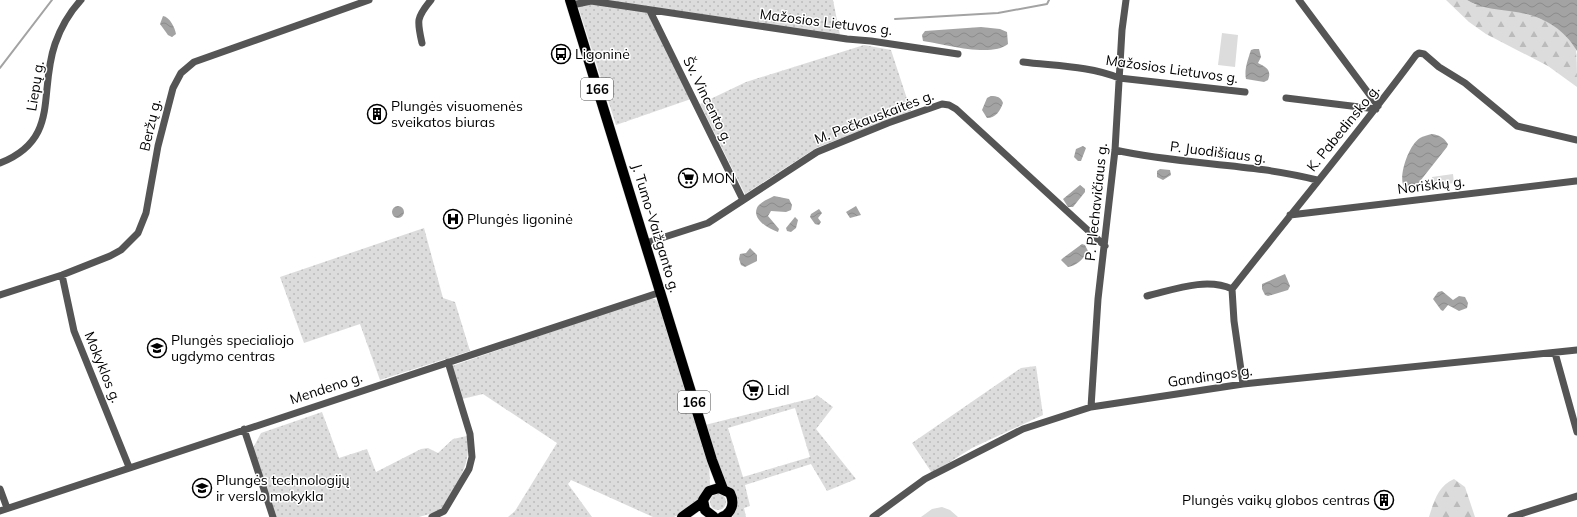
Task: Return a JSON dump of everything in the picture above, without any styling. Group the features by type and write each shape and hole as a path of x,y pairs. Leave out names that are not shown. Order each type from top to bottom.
{"main road":[{"name":"J. Tumo-Vaižganto g.","path":"571,2 712,460 723,488"},
{"name":"J. Tumo-Vaižganto g.","path":"712,460 712,489"},
{"path":"682,517 708,510 705,495 712,489 723,488"},
{"name":"166","path":"722,517 729,512 733,503 730,493 723,488"}],"street":[{"name":"Liepų g.","path":"0,163 16,157 32,143 41,128 54,45 65,20 81,0"},
{"name":"Beržų g.","path":"0,295 62,275 121,250 138,233 146,213 158,146 173,88 181,73 194,62 369,0"},
{"path":"422,43 418,23 424,8 431,0"},
{"name":"P. Plechavičiaus g.","path":"1091,407 1098,299 1116,150 1119,78 1126,0"},
{"path":"1299,0 1377,108"},
{"name":"Mažosios Lietuvos g.","path":"571,2 591,1 650,11 958,54"},
{"name":"Šv. Vincento g.","path":"650,11 743,200"},
{"name":"K. Pabedinsko g.","path":"1232,289 1317,180 1377,108 1419,53 1424,54 1439,67 1465,83 1517,126 1577,140"},
{"name":"Mažosios Lietuvos g.","path":"1024,62 1076,68 1109,74 1119,78 1245,92"},
{"path":"1286,98 1377,108"},
{"name":"M. Pečkauskaitės g.","path":"646,243 708,223 817,152 888,123 942,104 949,105 1105,246"},
{"name":"P. Juodišiaus g.","path":"1116,150 1189,163 1274,172 1317,180"},
{"name":"Noriškių g.","path":"1290,215 1576,181"},
{"name":"Mokyklos g.","path":"62,275 74,331 129,467"},
{"path":"1147,296 1210,284 1225,286 1232,289 1234,321 1243,384"},
{"name":"Mendeno g.","path":"4,509 661,292"},
{"name":"Gandingos g.","path":"873,517 925,479 1023,429 1091,407 1243,384 1577,350"},
{"path":"1555,353 1577,432"},
{"path":"432,517 444,511 469,469 472,457 470,434 448,362"},
{"path":"244,429 273,517"},
{"path":"0,489 4,509"},
{"path":"1511,517 1577,496"}],"green space":[{"path":"576,0 833,0 840,35 646,7 691,99 616,125"},
{"path":"1446,0 1467,0 1474,4 1517,12 1546,21 1559,28 1569,38 1576,50 1577,87 1548,66 1486,34 1469,22"},
{"path":"1222,33 1238,35 1235,67 1218,65"},
{"path":"864,45 891,50 911,111 816,148 745,194 700,104 746,82"},
{"path":"1453,174 1454,183 1433,186 1432,177"},
{"path":"424,228 443,298 455,302 470,351 380,380 360,324 304,343 280,277"},
{"path":"650,298 655,299 659,303 709,463 710,485 697,504 674,517 653,517 571,480 568,484 592,517 508,517 515,511 557,443 483,394 462,399 452,366"},
{"path":"1036,366 1043,415 972,448 932,473 912,443 1021,368"},
{"path":"817,395 833,407 816,429 856,479 827,491 811,464 745,485 750,506 744,508 746,517 733,517 733,512 705,425 813,398","holes":["795,408 810,457 743,477 728,428"]},
{"path":"322,412 339,458 367,449 376,472 421,449 428,448 438,453 453,439 467,436 468,447 465,466 456,485 440,511 419,517 275,517 253,448 261,433"},
{"path":"1454,479 1465,487 1475,517 1429,517 1440,490"},
{"path":"715,494 721,494 726,499 724,508 721,510 715,510 710,505 710,499"},
{"path":"942,507 950,510 958,517 921,517 932,509"}],"water":[{"path":"1467,0 1577,0 1577,51 1564,34 1548,22 1529,15 1493,9"},
{"path":"163,16 172,23 175,29 176,34 172,37 168,35 160,24"},
{"path":"981,27 1000,29 1007,32 1008,44 1000,48 979,50 923,41 922,35 925,31"},
{"path":"1259,49 1261,57 1258,63 1269,71 1268,80 1264,82 1246,79 1248,61 1251,50"},
{"path":"991,96 998,97 1003,103 997,114 993,117 987,118 982,110 987,98"},
{"path":"1432,134 1443,138 1448,144 1447,147 1417,185 1409,189 1404,187 1402,181 1403,172 1409,152 1420,138"},
{"path":"1083,146 1086,148 1081,161 1078,161 1074,157 1076,149"},
{"path":"1160,169 1170,170 1171,175 1163,180 1157,177 1157,171"},
{"path":"1080,185 1085,189 1085,192 1073,207 1068,207 1063,199"},
{"path":"774,196 789,199 792,205 791,210 786,212 771,211 768,216 779,229 778,232 762,223 756,215 758,206"},
{"path":"396,206 400,206 404,212 400,218 396,218 392,214 392,210"},
{"path":"856,206 861,215 850,218 846,212"},
{"path":"819,209 822,213 818,218 821,222 819,225 815,224 810,217 811,214"},
{"path":"795,217 798,220 796,228 791,232 787,231 786,228"},
{"path":"1082,244 1085,245 1088,251 1075,265 1068,267 1061,260"},
{"path":"750,248 757,255 757,261 745,267 741,265 739,259 740,254 746,253"},
{"path":"1285,274 1290,286 1288,290 1268,296 1265,295 1262,289 1262,284"},
{"path":"1442,291 1453,300 1459,296 1465,297 1468,303 1467,308 1459,311 1448,305 1443,311 1441,310 1433,299 1438,292"}],"waterway":[{"path":"0,68 52,0"},
{"path":"895,19 998,13 1047,4 1049,0"}],"place":[{"name":"Ligoninė","path":"561,54"},
{"name":"Plungės visuomenės sveikatos biuras","path":"377,114"},
{"name":"MON","path":"688,178"},
{"name":"Plungės ligoninė","path":"453,219"},
{"name":"Plungės specialiojo ugdymo centras","path":"157,348"},
{"name":"Lidl","path":"753,390"},
{"name":"Plungės technologijų ir verslo mokykla","path":"202,488"},
{"name":"Plungės vaikų globos centras","path":"1384,500"}]}
